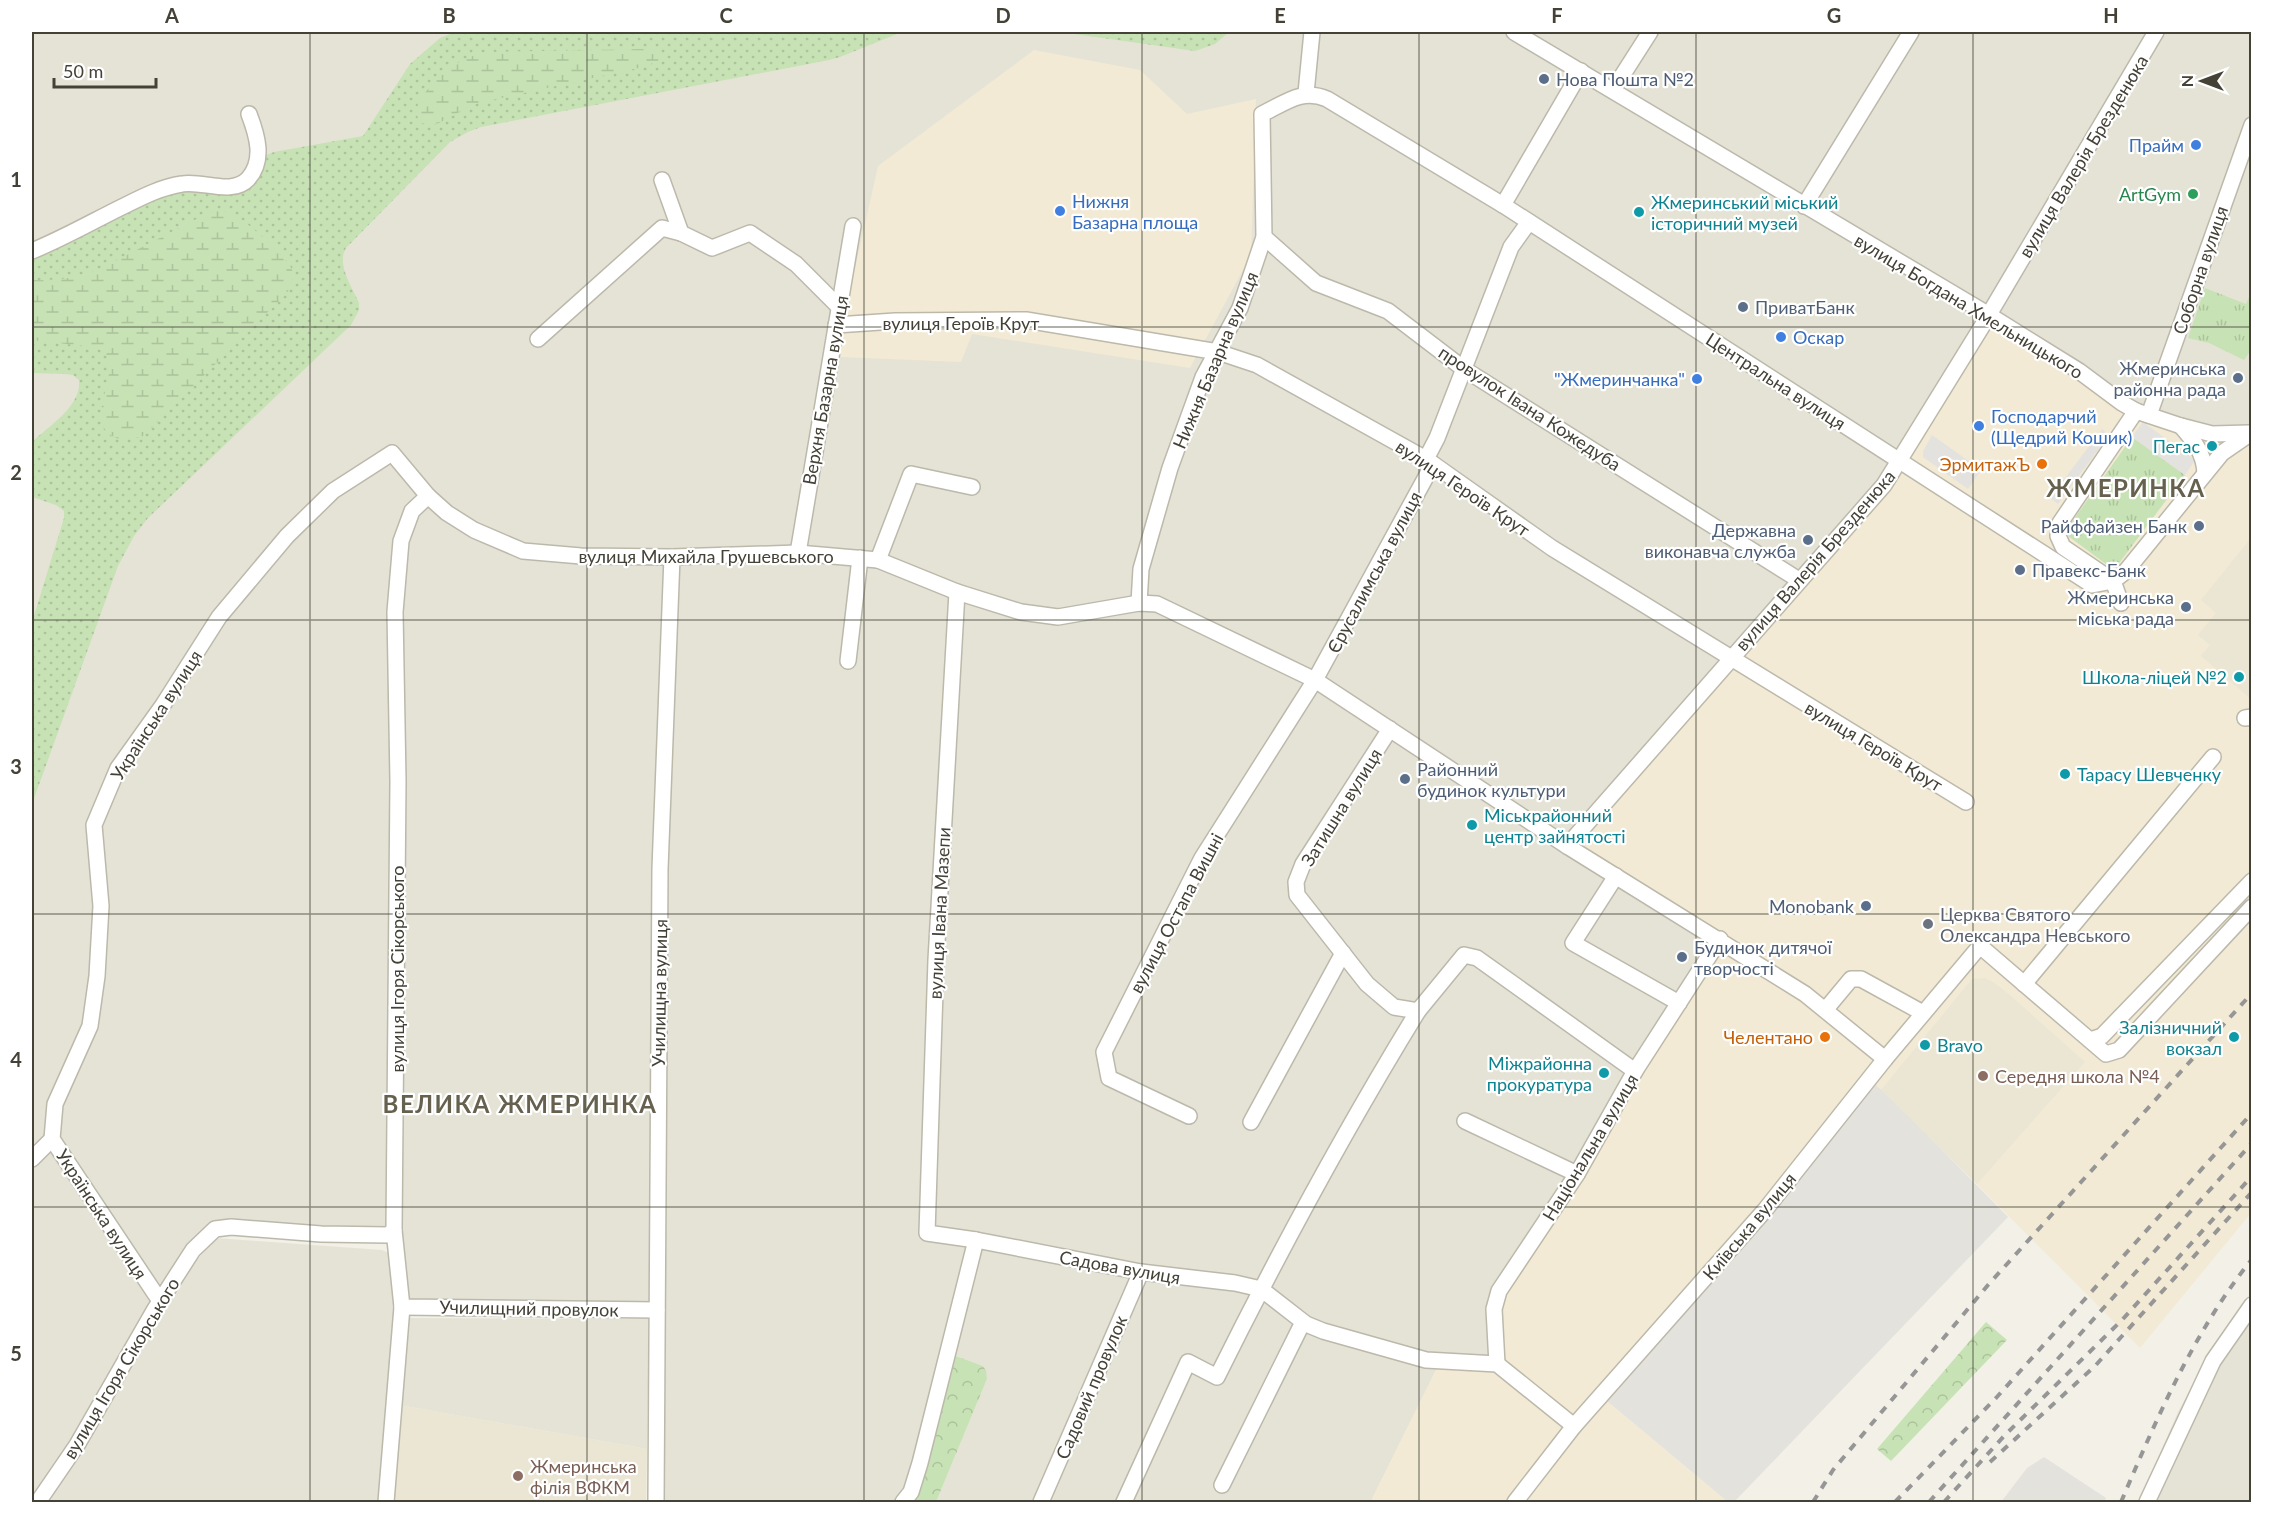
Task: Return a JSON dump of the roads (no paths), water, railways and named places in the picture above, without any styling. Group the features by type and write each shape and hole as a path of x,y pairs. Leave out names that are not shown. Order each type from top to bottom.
{"street":[{"path":"1306,93 1312,32"},
{"name":"вулиця Богдана Хмельницького","path":"1514,32 1989,315 2079,371 2122,404 2181,426 2212,434 2251,433"},
{"path":"1613,90 1650,32"},
{"path":"1804,206 1911,32"},
{"name":"вулиця Валерія Брезденюка","path":"1567,846 1884,485 1989,315 2157,32"},
{"path":"1503,205 1581,71"},
{"name":"Нижня Базарна вулиця","path":"1139,603 1142,568 1170,468 1203,378 1240,308 1264,237 1262,114 1306,93"},
{"name":"Центральна вулиця","path":"1306,93 1327,99 1503,205 2092,585 2113,581"},
{"path":"32,251 155,191 182,184 225,187 241,184 249,178 258,158 259,147 249,114"},
{"name":"Соборна вулиця","path":"2113,581 2063,547 2058,536 2060,523 2143,413 2246,156 2252,125"},
{"path":"662,180 681,233"},
{"name":"Єрусалимська вулиця","path":"1315,681 1429,462 1511,247 1529,222"},
{"name":"Верхня Базарна вулиця","path":"798,553 853,226"},
{"path":"538,339 662,228 681,233 712,248 750,233 796,264 839,307"},
{"name":"провулок Івана Кожедуба","path":"1264,237 1316,284 1388,311 1464,369 1799,580"},
{"name":"вулиця Героїв Крут","path":"836,325 894,321 1026,320 1218,352 1257,365 1429,462 1552,548 1966,802"},
{"path":"2181,426 2196,443 2204,460 2205,473"},
{"path":"2121,603 2113,581 2126,571 2222,453 2251,433"},
{"name":"вулиця Михайла Грушевського","path":"392,453 428,496 447,513 474,530 523,551 581,556 798,553 860,558 878,560 957,592 1021,612 1058,617 1139,603 1156,604 1315,681 1567,846 1720,939 1826,1009 1885,1059"},
{"name":"Українська вулиця","path":"160,1301 52,1139 56,1104 90,1026 97,976 101,906 94,825 118,768 164,705 219,617 287,536 333,491 392,453"},
{"path":"878,560 911,474 972,488"},
{"name":"вулиця Ігоря Сікорського","path":"38,1503 77,1445 160,1301 193,1250 215,1229 231,1227 321,1234 388,1235 394,1230 398,815 395,612 401,541 412,511 428,496"},
{"name":"Училищна вулиця","path":"656,1503 660,880 672,556"},
{"path":"848,661 860,558"},
{"name":"вулиця Івана Мазепи","path":"927,1233 936,960 957,592"},
{"name":"вулиця Остапа Вишні","path":"1189,1116 1109,1078 1104,1052 1202,858 1315,681"},
{"name":"Затишна вулиця","path":"1390,729 1303,864 1296,882 1298,895 1367,984 1394,1007 1418,1011"},
{"path":"2213,757 2024,984 2106,1054 2119,1050 2252,907"},
{"path":"1616,876 1573,943 1679,1003"},
{"path":"2090,1040 2102,1036 2252,881"},
{"name":"Національна вулиця","path":"1497,1364 1495,1299 1577,1174 1635,1071 1720,939"},
{"name":"Київська вулиця","path":"1515,1503 1574,1426 1765,1210 1885,1059 1980,946 2024,984"},
{"path":"1251,1122 1343,953"},
{"path":"1124,1503 1188,1362 1217,1377 1261,1289 1362,1102 1418,1011 1464,955 1477,958 1635,1071"},
{"path":"1826,1009 1851,979 1861,979 1923,1013"},
{"path":"1465,1121 1577,1174"},
{"path":"32,1159 52,1139"},
{"path":"386,1503 402,1306 394,1230"},
{"name":"Садова вулиця","path":"927,1233 976,1240 1141,1272 1235,1283 1261,1289 1314,1328 1412,1357 1440,1362 1497,1364"},
{"path":"903,1503 911,1492 920,1463 976,1240"},
{"name":"Садовий провулок","path":"1041,1503 1141,1272"},
{"path":"2147,1503 2212,1361 2252,1305"},
{"name":"Училищний провулок","path":"402,1306 657,1310"},
{"path":"1222,1485 1303,1322"},
{"path":"1497,1364 1574,1426"}],"railway":[{"path":"1813,1502 1833,1470 1988,1285 2252,993"},
{"path":"1895,1502 1996,1398 2252,1113"},
{"path":"1929,1502 2252,1143"},
{"path":"1944,1502 2005,1435 2122,1320 2252,1176"},
{"path":"1990,1462 2095,1366 2252,1192"},
{"path":"2121,1502 2178,1376 2212,1316 2252,1259"}],"place":[{"name":"Нова Пошта №2","path":"1544,79"},
{"name":"Прайм","path":"2196,145"},
{"name":"ArtGym","path":"2193,194"},
{"name":"Нижня Базарна площа","path":"1060,211"},
{"name":"Жмеринський міський історичний музей","path":"1639,212"},
{"name":"ПриватБанк","path":"1743,307"},
{"name":"Оскар","path":"1781,337"},
{"name":"Жмеринська районна рада","path":"2238,378"},
{"name":"\"Жмеринчанка\"","path":"1697,379"},
{"name":"Господарчий (Щедрий Кошик)","path":"1979,426"},
{"name":"Пегас","path":"2212,446"},
{"name":"ЭрмитажЪ","path":"2042,464"},
{"name":"Райффайзен Банк","path":"2199,526"},
{"name":"Державна виконавча служба","path":"1808,540"},
{"name":"Правекс-Банк","path":"2020,570"},
{"name":"Жмеринська міська рада","path":"2186,607"},
{"name":"Школа-ліцей №2","path":"2239,677"},
{"name":"Тарасу Шевченку","path":"2065,774"},
{"name":"Районний будинок культури","path":"1405,779"},
{"name":"Міськрайонний центр зайнятості","path":"1472,825"},
{"name":"Monobank","path":"1866,906"},
{"name":"Церква Святого Олександра Невського","path":"1928,924"},
{"name":"Будинок дитячої творчості","path":"1682,957"},
{"name":"Челентано","path":"1825,1037"},
{"name":"Залізничний вокзал","path":"2234,1037"},
{"name":"Bravo","path":"1925,1045"},
{"name":"Міжрайонна прокуратура","path":"1604,1073"},
{"name":"Середня школа №4","path":"1983,1076"},
{"name":"Жмеринська філія ВФКМ","path":"518,1476"}],"district":[{"name":"ЖМЕРИНКА","path":"2126,487"},
{"name":"ВЕЛИКА ЖМЕРИНКА","path":"520,1103"}]}
